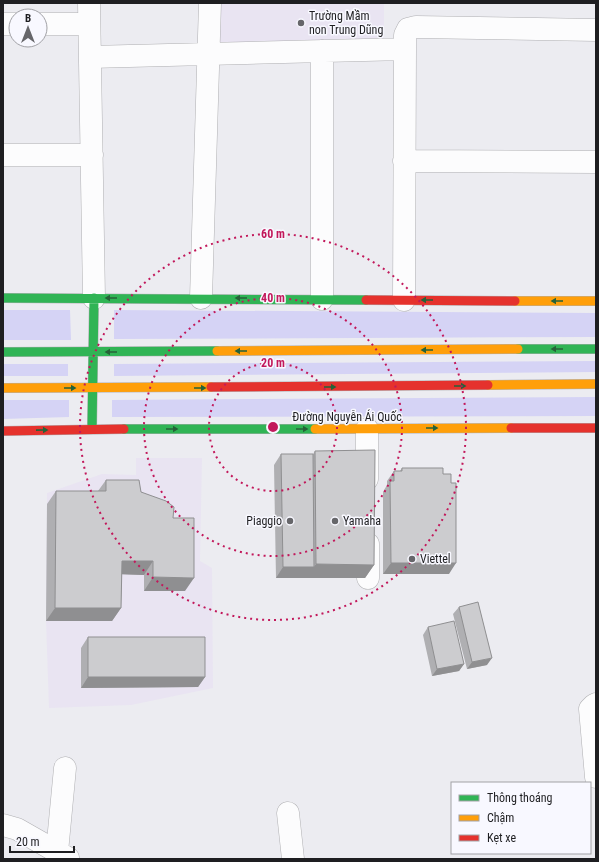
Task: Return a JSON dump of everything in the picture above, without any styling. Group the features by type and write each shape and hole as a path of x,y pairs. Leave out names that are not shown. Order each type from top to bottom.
{"main road":[{"path":"3,298 596,301"},
{"path":"92,429 94,298"},
{"path":"3,352 596,349"},
{"path":"3,388 596,384"},
{"name":"Đường Nguyễn Ái Quốc","path":"3,431 92,429 596,428"}],"street":[{"path":"89,3 94,298"},
{"path":"201,298 210,3"},
{"path":"48,24 89,24"},
{"path":"404,300 405,35 408,29 416,27 596,30"},
{"path":"90,57 405,49"},
{"path":"322,51 322,299"},
{"path":"3,155 92,155"},
{"path":"404,161 596,162"},
{"path":"367,429 367,500"},
{"path":"368,523 368,578"},
{"path":"596,704 590,709 596,777"},
{"path":"3,825 17,829 63,856 65,768"},
{"path":"288,813 293,859"}],"shaded area":[{"name":"Trường Mầm non Trung Dũng","path":"218,3 384,3 384,42 216,47"},
{"path":"3,310 70,310 71,340 3,340"},
{"path":"114,310 596,313 596,337 114,339"},
{"path":"596,361 596,372 114,376 114,364"},
{"path":"3,364 68,364 68,376 3,376"},
{"path":"596,397 596,416 112,417 112,400"},
{"path":"3,400 69,400 69,417 3,419"},
{"path":"136,458 202,458 200,561 212,568 213,688 131,705 49,708 46,621 47,493 102,474 136,475"}],"building":[{"name":"Yamaha","path":"375,450 374,565 316,564 315,451"},
{"name":"Piaggio","path":"281,454 313,454 314,567 283,567"},
{"path":"402,468 443,468 443,474 451,474 451,483 456,483 456,563 391,563 390,481 394,481 394,471 402,471"},
{"path":"106,480 139,480 141,492 166,501 174,507 173,518 194,518 194,578 153,577 153,561 122,561 121,608 55,608 56,491 106,491"},
{"path":"478,602 492,658 472,662 459,607"},
{"path":"454,621 464,664 437,669 428,627"},
{"path":"88,637 205,637 205,677 88,677"}],"traffic: fast":[{"path":"3,298 366,300"},
{"path":"92,429 94,298"},
{"path":"518,349 596,349"},
{"path":"3,352 217,351"},
{"path":"124,429 315,429"}],"traffic: slow":[{"path":"515,301 596,301"},
{"path":"217,351 518,349"},
{"path":"488,385 596,384"},
{"path":"3,388 211,387"},
{"path":"315,429 511,428"}],"traffic: jam":[{"path":"366,300 515,301"},
{"path":"211,387 488,385"},
{"path":"511,428 596,428"},
{"path":"3,431 124,429"}],"place":[{"name":"Trường Mầm non Trung Dũng","path":"301,23"},
{"name":"Piaggio","path":"290,521"},
{"name":"Yamaha","path":"335,521"},
{"name":"Viettel","path":"412,559"}]}
